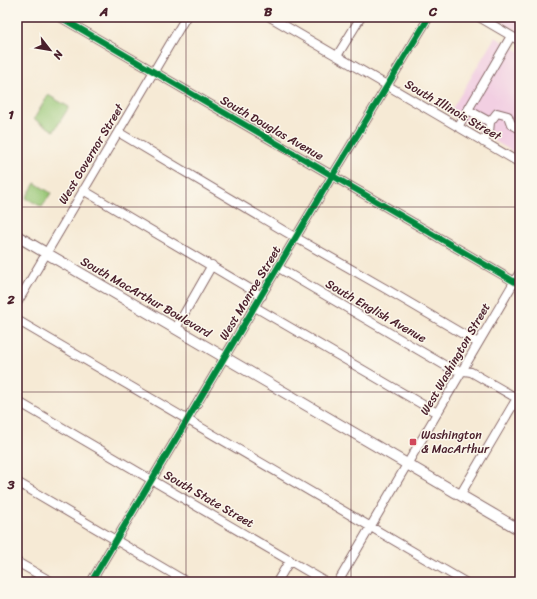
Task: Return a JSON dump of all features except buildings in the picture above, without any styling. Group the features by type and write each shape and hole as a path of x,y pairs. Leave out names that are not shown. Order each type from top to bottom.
{"main road":[{"name":"South MacArthur Boulevard","path":"17,236 520,530"}],"street":[{"name":"South Douglas Avenue","path":"60,17 517,284"},
{"name":"West Governor Street","path":"17,303 186,17"},
{"name":"South Illinois Street","path":"270,17 520,163"},
{"path":"337,56 361,17"},
{"name":"West Monroe Street","path":"91,582 332,176 429,17"},
{"path":"479,17 520,41"},
{"path":"458,127 511,36"},
{"path":"468,110 490,122"},
{"path":"483,142 489,132 490,122 497,113 508,116 511,124 520,129"},
{"path":"118,132 296,238 478,343"},
{"path":"83,190 262,296"},
{"path":"176,328 212,266"},
{"name":"South English Avenue","path":"278,268 453,369 471,372 519,397"},
{"name":"West Washington Street","path":"338,582 478,343 517,284 520,272"},
{"path":"255,307 437,413"},
{"path":"17,320 465,582"},
{"path":"460,495 519,397"},
{"name":"South State Street","path":"17,401 326,582"},
{"path":"17,482 187,582"},
{"path":"277,582 290,560"},
{"path":"17,562 52,582"}],"shaded area":[{"path":"494,17 520,17 520,32 505,24"},
{"path":"495,37 520,52 520,156 449,114"}],"green space":[{"path":"48,95 69,107 54,131 34,119"},
{"path":"35,183 51,193 42,207 26,198"}],"cycle path":[{"path":"60,17 520,285"},
{"path":"91,582 328,183 429,17"}],"place":[{"name":"Washington & MacArthur","path":"413,442"}]}
